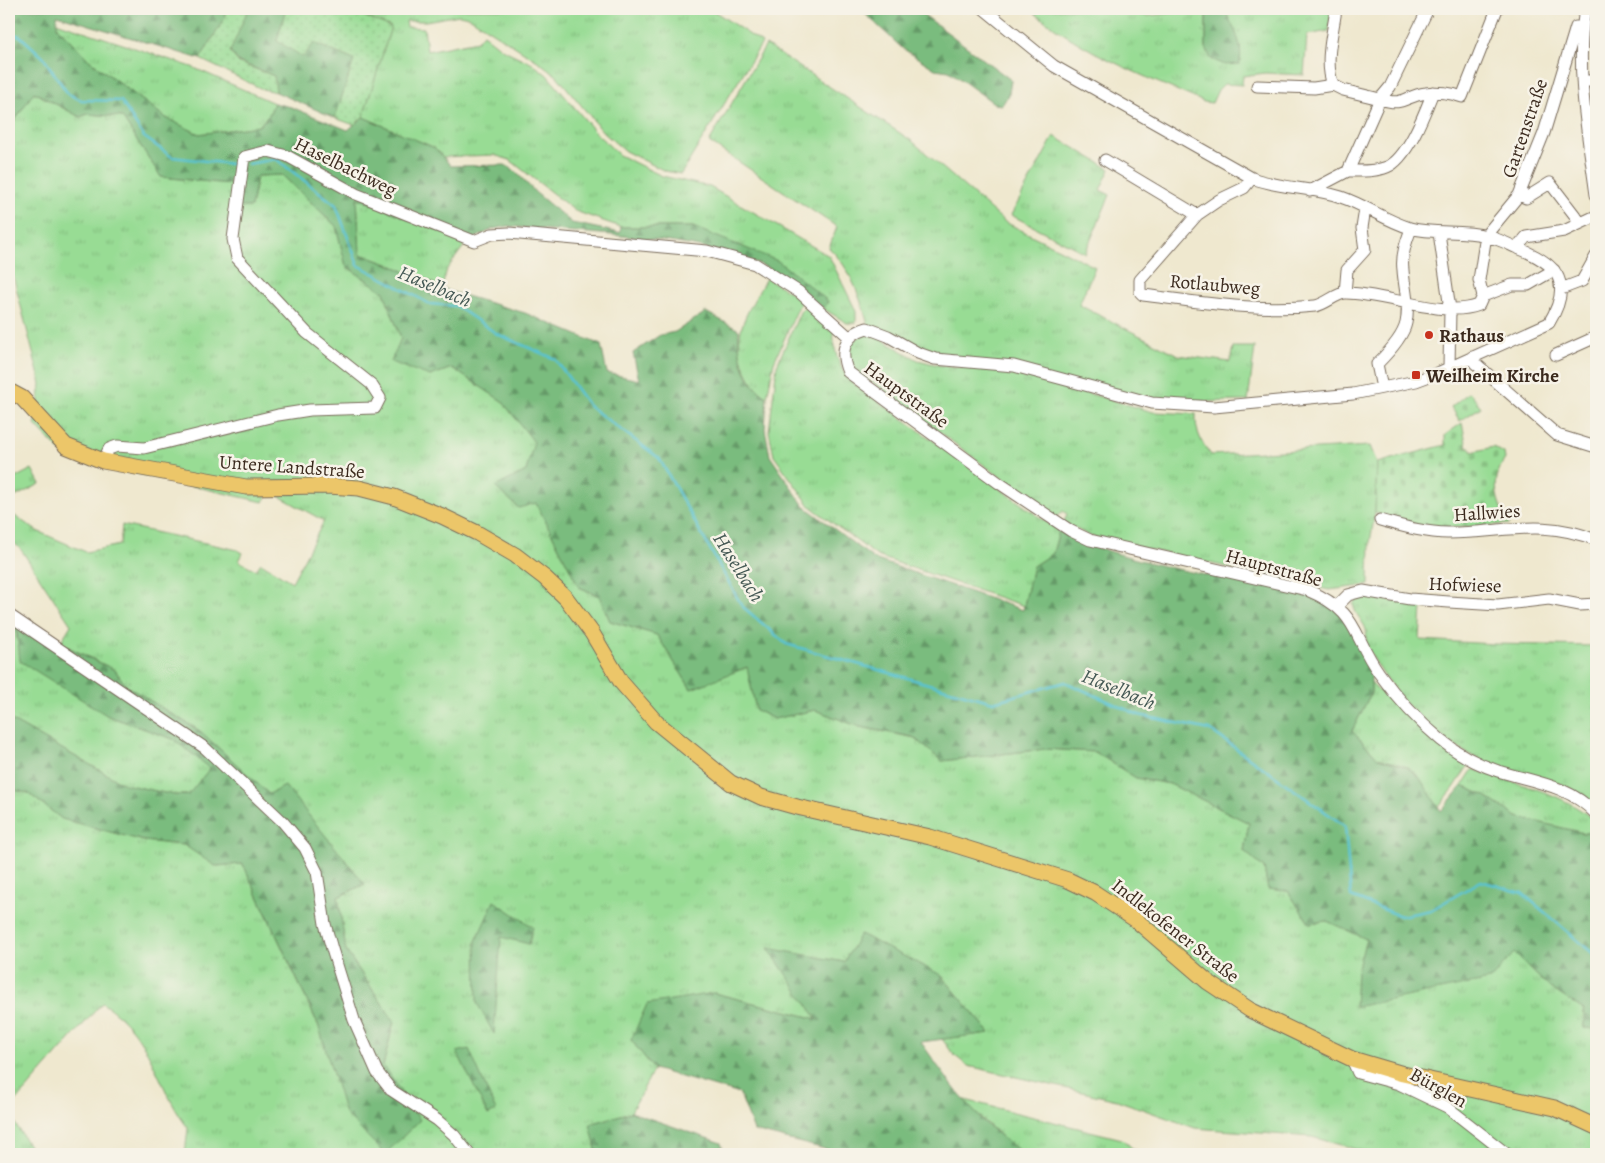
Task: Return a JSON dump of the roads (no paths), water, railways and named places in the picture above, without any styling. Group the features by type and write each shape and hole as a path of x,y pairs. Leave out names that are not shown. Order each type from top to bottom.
{"main road":[{"name":"Untere Landstraße","path":"9,391 22,398 66,446 104,461 246,487 328,486 359,488 394,497 477,533 515,556 545,578 566,598 592,633 620,682 656,722"},
{"name":"Indlekofener Straße","path":"656,722 732,783 761,796 797,808 930,837 1038,870 1095,893 1136,920 1208,982 1250,1010 1352,1060 1403,1074 1555,1108 1596,1127"}],"street":[{"path":"984,9 1054,66 1252,178 1282,188 1310,191 1343,198 1411,229 1486,236 1548,262 1554,270 1561,289 1582,281 1596,256"},
{"path":"1333,85 1329,75 1329,59 1336,9"},
{"path":"1348,171 1380,99 1390,87 1428,9"},
{"path":"1258,86 1314,88 1333,85 1343,90 1395,104 1433,92 1462,97 1498,9"},
{"path":"1585,9 1582,28 1583,80 1596,195"},
{"name":"Gartenstraße","path":"1486,236 1487,231 1519,196 1544,133 1576,27 1582,28"},
{"path":"1583,80 1596,82"},
{"path":"1310,191 1348,171 1384,168 1392,165 1416,132 1433,92"},
{"name":"Haselbachweg","path":"104,461 109,449 117,446 144,448 278,414 310,410 375,408 379,404 380,398 371,384 307,333 237,258 233,239 243,174 242,161 244,157 251,154 268,151 287,156 356,194 474,240 492,234 509,233 707,251 755,264 799,292 849,337"},
{"path":"1105,160 1197,215"},
{"name":"Rotlaubweg","path":"1252,178 1244,188 1218,200 1197,215 1140,280 1140,292 1143,295 1220,305 1265,306 1316,306 1345,293"},
{"path":"1519,196 1526,198 1550,183 1580,222"},
{"path":"1365,209 1362,228 1365,250 1347,270 1345,293 1450,309 1470,309 1478,305 1484,296 1512,285 1528,284 1554,270"},
{"path":"1517,248 1526,237 1564,231 1596,216"},
{"path":"1382,388 1377,364 1400,336 1406,324 1407,302 1402,269 1404,248 1411,229"},
{"path":"1439,233 1450,309 1449,368"},
{"path":"1484,296 1479,271 1486,236"},
{"name":"Hauptstraße","path":"1561,289 1556,312 1549,323 1449,368 1423,378 1353,394 1279,402 1214,407 1152,403 1014,366 934,358 918,354 888,336 867,328 849,337 844,344 843,361 848,372 857,380 1071,531 1090,540 1308,590 1337,606 1353,623 1379,672 1413,715 1442,741 1473,761 1563,789 1587,805 1596,814"},
{"path":"1556,355 1582,345 1596,337"},
{"path":"1472,357 1475,363 1557,435 1596,448"},
{"name":"Hallwies","path":"1380,520 1414,529 1447,533 1522,527 1548,527 1574,531 1596,540"},
{"name":"Hofwiese","path":"1337,606 1348,595 1363,591 1410,599 1449,602 1498,604 1549,599 1580,605 1596,604"},
{"path":"9,615 205,748 282,822 304,848 317,872 325,924 332,949 354,1020 377,1072 391,1090 437,1120 454,1135 469,1154"},
{"name":"Bürglen","path":"1352,1060 1358,1073 1399,1084 1447,1107 1507,1154"}],"waterway":[{"name":"Haselbach","path":"9,32 20,36 43,57 68,94 81,100 121,101 144,137 172,157 240,165"},
{"name":"Haselbach","path":"248,164 276,159 336,205 358,265 430,304 456,306 497,334 555,359 589,406 659,458 742,606 786,644 993,702 1065,682 1139,715 1210,730 1345,826 1351,897 1401,916 1431,910 1481,881 1522,893 1596,956"}],"place":[{"name":"Rathaus","path":"1429,335"},
{"name":"Weilheim Kirche","path":"1416,375"}]}
